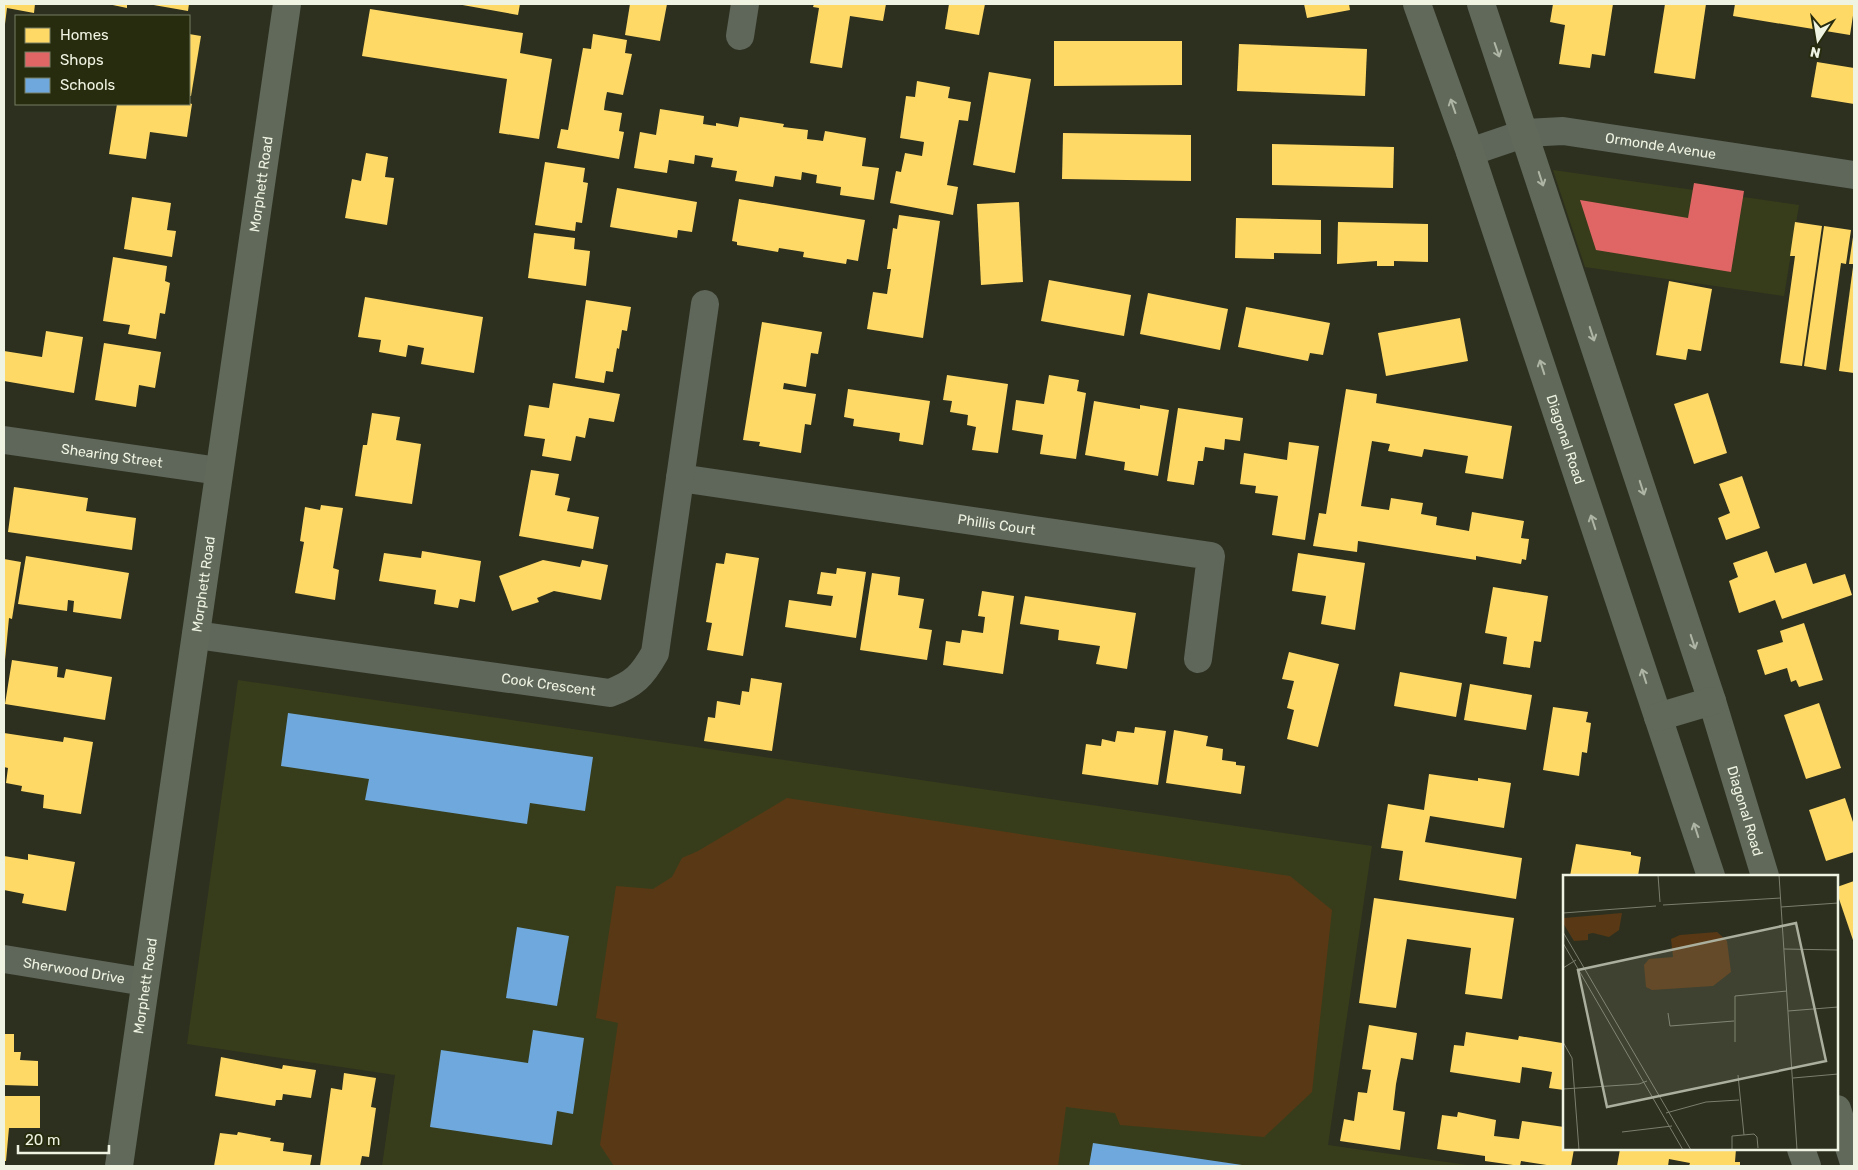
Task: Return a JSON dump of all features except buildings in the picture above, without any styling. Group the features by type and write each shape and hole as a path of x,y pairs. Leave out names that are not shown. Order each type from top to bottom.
{"main road":[{"name":"Morphett Road","path":"119,1166 287,4"},
{"name":"Diagonal Road","path":"1417,4 1470,152 1711,875"},
{"name":"Diagonal Road","path":"1481,4 1526,133 1712,701 1764,875"},
{"path":"1658,717 1712,701"},
{"path":"1838,1112 1854,1163"},
{"path":"1801,1150 1807,1166"}],"street":[{"path":"740,36 745,4"},
{"name":"Ormonde Avenue","path":"1470,152 1526,133 1563,131 1854,175"},
{"name":"Cook Crescent","path":"196,635 610,693 629,686 645,671 655,653 704,304"},
{"name":"Shearing Street","path":"4,440 219,471"},
{"name":"Phillis Court","path":"680,478 1211,556 1198,659"},
{"name":"Sherwood Drive","path":"4,959 145,982"}],"shaded area":[{"path":"1553,170 1799,205 1784,296 1585,267"},
{"path":"238,680 1372,846 1328,1145 1474,1166 382,1166 395,1075 187,1044"},
{"path":"787,798 1290,876 1332,910 1312,1092 1264,1137 1120,1125 1115,1113 1066,1107 1058,1166 614,1166 600,1145 618,1023 596,1018 616,886 653,889 672,877 682,858 698,851"}]}
